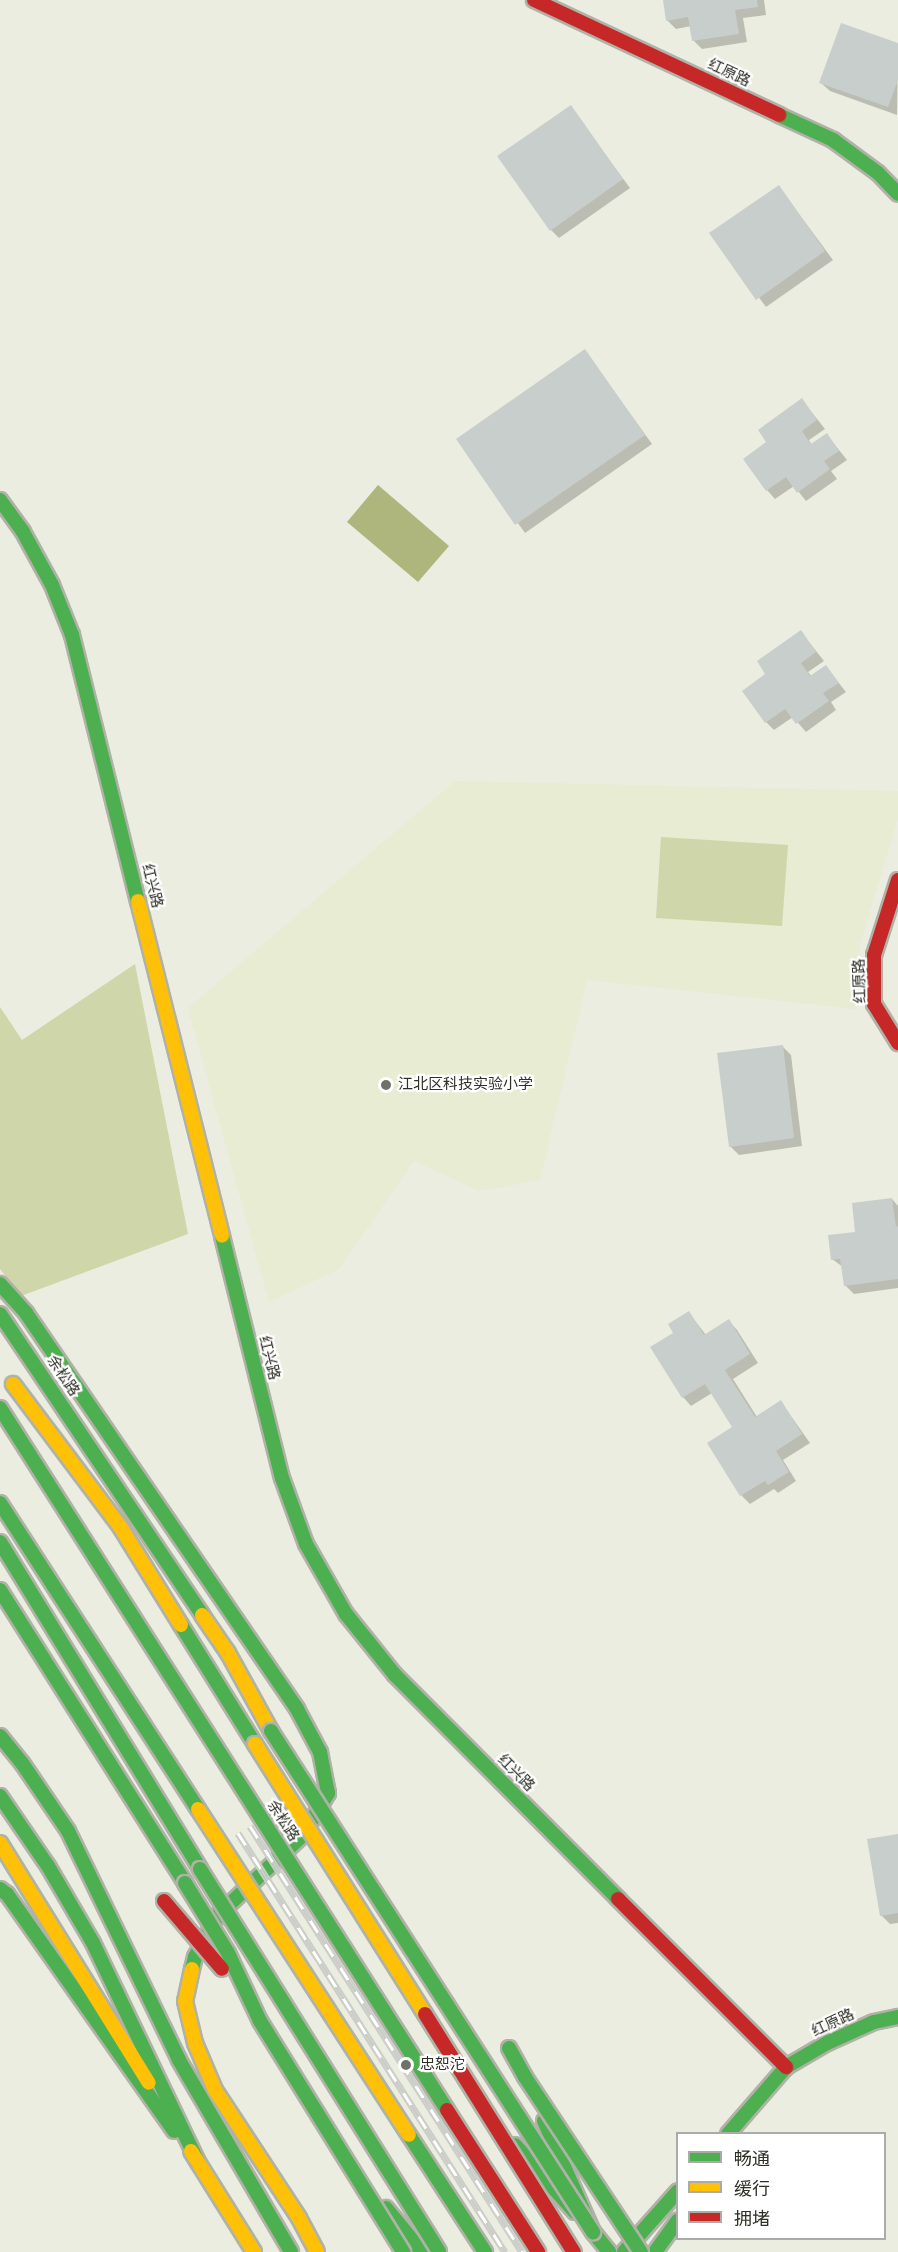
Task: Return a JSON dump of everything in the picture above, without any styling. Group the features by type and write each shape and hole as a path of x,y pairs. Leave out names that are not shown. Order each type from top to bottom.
{"main road":[{"name":"红原路","path":"534,0 833,140 878,173 898,194"},
{"name":"红兴路","path":"0,500 23,532 52,585 72,635 282,1478 306,1544 346,1614 395,1675 786,2067"},
{"name":"红原路","path":"898,880 874,955 874,1004 898,1043"},
{"path":"0,1284 26,1313 297,1709 320,1752 328,1793 303,1835 218,1915 195,1956 185,2001 195,2043 215,2090 299,2218 317,2252"},
{"name":"余松路","path":"3,1318 228,1653 271,1731 593,2232"},
{"path":"13,1384 121,1528 574,2252"},
{"name":"余松路","path":"0,1408 538,2252"},
{"path":"0,1503 485,2252"},
{"path":"0,1542 200,1869 440,2252"},
{"path":"0,1590 228,1953 260,2021"},
{"path":"0,1736 35,1780 68,1831 89,1870 179,2060 291,2252"},
{"path":"0,1796 48,1866 93,1943 198,2162"},
{"path":"0,1843 254,2252"},
{"path":"0,1889 7,1894 110,2043 198,2162"},
{"path":"164,1901 212,1956 260,2021 403,2252"},
{"name":"红原路","path":"786,2067 826,2043 874,2022 898,2017"},
{"path":"509,2048 525,2077 641,2252"},
{"path":"729,2132 786,2067"},
{"path":"740,2132 786,2067"},
{"path":"525,2077 593,2232"},
{"path":"489,2117 609,2252"},
{"path":"331,2133 422,2252"},
{"path":"624,2252 676,2193"},
{"path":"655,2252 676,2223"}],"shaded area":[{"path":"378,485 449,546 418,582 347,522"},
{"name":"江北区科技实验小学","path":"455,781 898,791 898,819 860,944 856,1009 587,980 540,1180 479,1191 414,1161 339,1269 269,1302 188,1008"},
{"path":"661,837 788,845 782,926 656,918"},
{"path":"135,964 188,1234 21,1296 0,1269 0,1007 22,1040"}],"building":[{"path":"663,0 757,0 758,7 735,10 739,34 692,41 688,17 666,21"},
{"path":"841,23 898,43 898,80 888,107 819,83"},
{"path":"571,105 623,179 550,231 497,156"},
{"path":"779,185 825,251 756,300 709,233"},
{"path":"585,349 645,435 515,525 456,439"},
{"path":"802,398 817,420 802,431 811,444 827,433 839,451 824,461 830,469 797,493 786,477 766,491 743,459 766,442 758,430"},
{"path":"801,630 816,652 801,663 810,676 826,665 839,683 823,693 829,701 796,724 785,709 765,723 742,691 765,674 757,661"},
{"path":"783,1045 794,1138 729,1147 717,1053"},
{"path":"892,1198 896,1227 898,1226 898,1279 844,1286 840,1259 831,1260 828,1235 855,1232 852,1203"},
{"path":"689,1311 704,1335 729,1319 750,1354 725,1370 755,1417 781,1400 802,1434 776,1451 789,1472 768,1485 765,1481 740,1496 707,1443 732,1427 705,1384 682,1398 650,1347 673,1333 668,1324"},
{"path":"898,1834 898,1913 880,1916 867,1839"}],"railway":[{"path":"250,1826 522,2252"},
{"path":"238,1833 505,2252"}],"traffic: fast":[{"path":"779,115 833,140 878,173 898,194"},
{"path":"0,500 23,532 52,585 72,635 138,901"},
{"path":"222,1236 282,1478 306,1544 346,1614 395,1675 618,1899"},
{"path":"0,1284 26,1313 297,1709 320,1752 328,1793 303,1835 218,1915 195,1957 192,1969"},
{"path":"0,1314 202,1615"},
{"path":"0,1408 447,2110"},
{"path":"0,1503 198,1809"},
{"path":"0,1542 200,1869"},
{"path":"0,1590 185,1883"},
{"path":"181,1625 255,1744"},
{"path":"271,1731 593,2232"},
{"path":"0,1736 22,1763 68,1831 179,2060 291,2252"},
{"path":"0,1796 48,1866 93,1943 198,2162"},
{"path":"200,1869 439,2252"},
{"path":"185,1883 228,1953 260,2021 403,2252"},
{"path":"0,1889 7,1894 174,2131"},
{"path":"730,2132 786,2067 827,2043 874,2022 898,2017"},
{"path":"509,2048 525,2077 641,2252"},
{"path":"544,2121 593,2232 609,2252"},
{"path":"409,2135 485,2252"},
{"path":"515,2145 575,2212"},
{"path":"624,2252 676,2193"},
{"path":"386,2208 422,2252"},
{"path":"655,2252 676,2223"}],"traffic: slow":[{"path":"138,901 222,1236"},
{"path":"13,1384 121,1528 181,1625"},
{"path":"202,1615 228,1653 271,1731"},
{"path":"255,1744 425,2014"},
{"path":"198,1809 409,2135"},
{"path":"0,1843 149,2083"},
{"path":"192,1969 185,2001 195,2043 215,2090 299,2218 317,2252"},
{"path":"191,2151 254,2252"}],"traffic: jam":[{"path":"534,0 779,115"},
{"path":"898,880 874,955 874,1004 898,1043"},
{"path":"618,1899 786,2067"},
{"path":"164,1901 222,1969"},
{"path":"425,2014 574,2252"},
{"path":"447,2110 538,2252"}],"place":[{"name":"江北区科技实验小学","path":"386,1085"},
{"name":"忠恕沱","path":"406,2065"}]}
